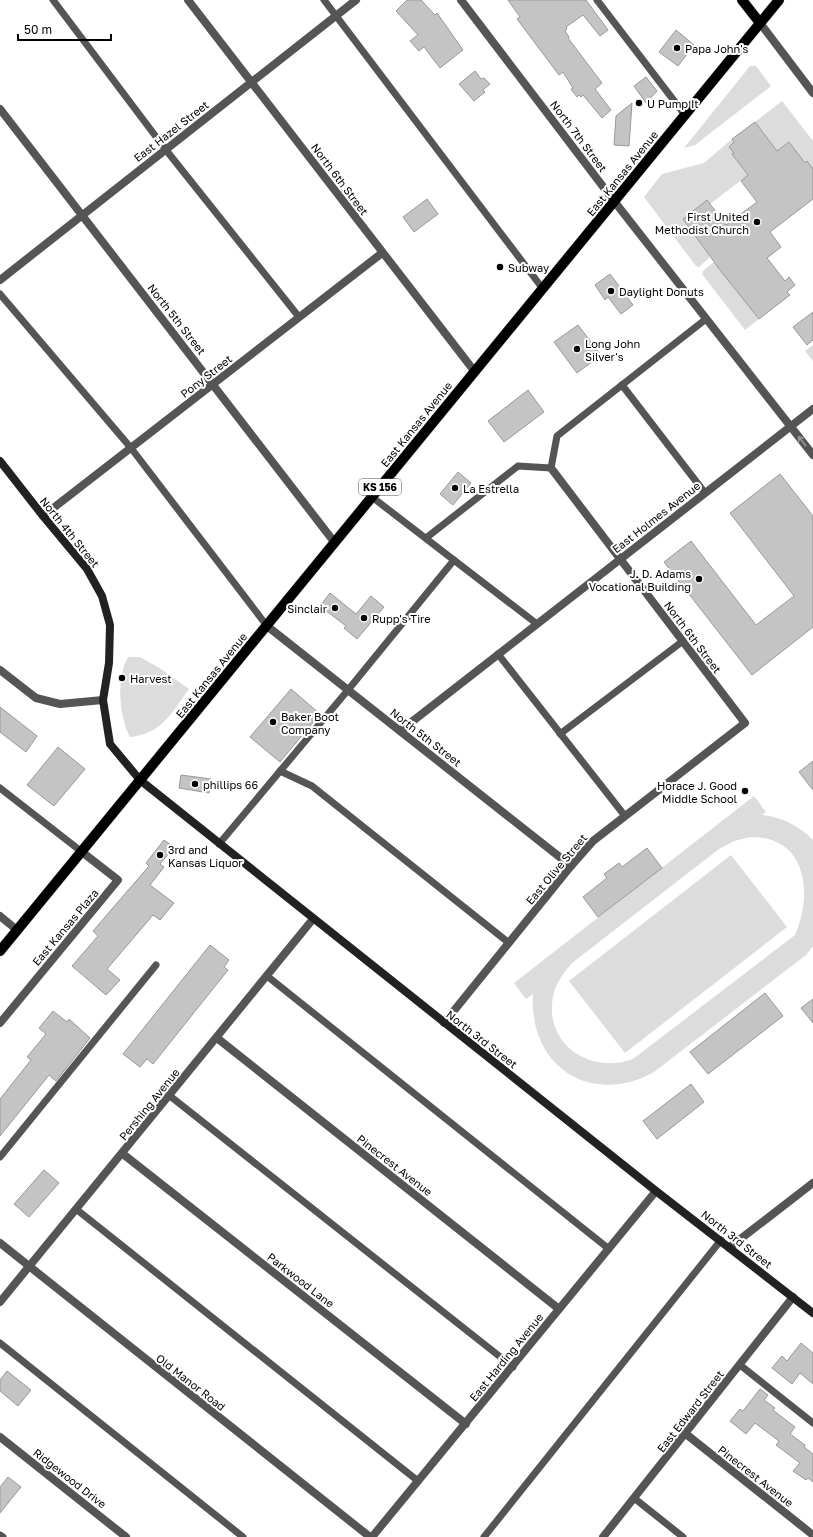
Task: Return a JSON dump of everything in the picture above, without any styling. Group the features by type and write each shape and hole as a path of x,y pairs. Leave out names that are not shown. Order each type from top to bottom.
{"main road":[{"path":"742,0 760,23"},
{"name":"East Kansas Avenue","path":"0,951 779,0"},
{"name":"North 4th Street","path":"0,461 87,569 102,596 110,625 109,663 103,700 110,744 140,780"},
{"name":"North 3rd Street","path":"140,780 656,1191 813,1313"}],"street":[{"name":"North 6th Street","path":"188,0 475,372"},
{"name":"East Hazel Street","path":"0,280 356,0"},
{"name":"North 7th Street","path":"461,0 614,201 813,455"},
{"path":"760,23 813,93"},
{"name":"North 5th Street","path":"0,110 335,543"},
{"name":"Pony Street","path":"43,516 382,253"},
{"name":"East Holmes Avenue","path":"400,731 813,409"},
{"name":"North 6th Street","path":"551,468 745,723"},
{"name":"North 5th Street","path":"267,626 571,866"},
{"path":"0,670 36,698 60,704 103,700"},
{"name":"East Olive Street","path":"444,1023 593,841 745,723"},
{"name":"East Kansas Plaza","path":"0,1023 118,880 82,852"},
{"path":"0,916 17,930"},
{"name":"Pershing Avenue","path":"0,1302 170,1096 313,919"},
{"name":"Pinecrest Avenue","path":"217,1038 560,1309"},
{"name":"Parkwood Lane","path":"122,1154 466,1424"},
{"path":"730,1247 813,1183"},
{"name":"East Harding Avenue","path":"371,1537 466,1424 656,1191"},
{"name":"Old Manor Road","path":"0,1243 371,1537"},
{"name":"East Edward Street","path":"602,1537 686,1434 793,1297"},
{"name":"Pinecrest Avenue","path":"686,1434 813,1535"},
{"name":"Ridgewood Drive","path":"0,1437 126,1537"}],"lane":[{"path":"53,0 166,150 300,317"},
{"path":"324,0 543,288"},
{"path":"597,0 685,115"},
{"path":"0,294 131,448 267,626"},
{"path":"426,538 518,466 551,468 558,436 706,319"},
{"path":"622,385 705,493"},
{"path":"372,497 537,624"},
{"path":"219,844 348,690 454,560"},
{"path":"560,734 683,641"},
{"path":"498,654 625,816"},
{"path":"280,771 312,786 509,943"},
{"path":"0,788 82,852"},
{"path":"0,1157 156,965"},
{"path":"267,976 608,1249"},
{"path":"170,1096 512,1367"},
{"path":"76,1209 418,1481"},
{"path":"484,1537 721,1240"},
{"path":"0,1343 243,1537"},
{"path":"740,1365 813,1423"},
{"path":"634,1498 683,1537"}],"shaded area":[{"path":"750,66 756,66 771,86 695,145 684,148"},
{"path":"782,101 813,141 813,169 805,163 789,142 777,151 755,122"},
{"path":"732,139 734,142 729,147 734,153 732,154 748,175 710,204 707,200 683,219 710,257 699,267 696,266 644,197 662,174 704,163"},
{"path":"714,262 759,319 745,330 702,274 703,271"},
{"path":"813,345 813,361 805,351"},
{"path":"128,657 140,657 161,669 189,689 171,714 158,727 150,732 130,737 123,719 120,697 122,675"},
{"path":"754,796 766,812 762,815 790,823 802,830 813,840 813,946 806,955 647,1076 625,1083 604,1085 586,1081 569,1074 556,1063 545,1049 538,1033 533,1014 533,994 526,999 514,983","holes":["751,837 770,839 784,846 794,857 801,870 804,886 804,902 801,919 795,935 633,1059 615,1063 599,1062 583,1058 570,1049 560,1038 554,1023 552,1007 555,989 562,975 572,963 719,849 734,841"]},
{"path":"731,855 787,927 625,1053 569,981"}],"building":[{"path":"407,0 421,0 435,15 437,13 463,50 440,68 424,47 419,51 410,41 418,35 396,11"},
{"path":"508,0 586,0 608,30 600,36 583,15 566,27 567,29 565,31 569,37 568,38 602,83 595,89 611,110 602,118 583,95 581,97 579,95 577,97 571,89 573,88 563,72 559,75 517,19 520,17"},
{"name":"Papa John's","path":"676,30 694,45 678,66 659,52"},
{"path":"475,71 481,79 484,78 490,84 483,90 485,92 474,101 459,84"},
{"path":"646,77 657,91 646,103 634,86"},
{"path":"632,103 629,146 614,145 616,116"},
{"name":"First United Methodist Church","path":"755,122 777,151 789,142 805,163 807,161 813,169 813,199 770,232 781,247 767,258 785,281 789,277 795,285 787,292 790,295 759,319 720,270 683,219 707,200 726,225 757,202 741,181 748,175 732,154 734,153 729,147 734,142 732,139"},
{"path":"427,199 438,214 414,232 403,217"},
{"name":"Daylight Donuts","path":"610,274 633,305 621,314 608,297 605,300 595,285"},
{"path":"813,312 813,340 807,345 793,327"},
{"name":"Long John Silver's","path":"578,325 601,355 577,373 554,342"},
{"path":"528,390 544,412 504,442 488,421"},
{"name":"La Estrella","path":"458,472 471,483 453,505 440,494"},
{"name":"J. D. Adams Vocational Building","path":"780,474 813,516 813,627 752,675 664,562 691,541 756,625 794,596 730,513"},
{"path":"330,593 356,614 371,596 384,607 357,639 344,628 346,626 320,606"},
{"path":"291,689 320,714 280,762 250,737"},
{"path":"0,707 37,736 26,752 0,732"},
{"path":"58,747 85,769 54,806 27,785"},
{"path":"813,761 813,790 799,772"},
{"name":"phillips 66","path":"181,775 211,779 209,793 179,788"},
{"path":"164,840 174,847 160,864 164,867 150,885 174,903 160,920 153,915 107,969 120,980 106,995 72,966 98,936 93,931 149,866 146,863"},
{"path":"647,848 662,868 598,917 583,897 607,878 604,874 619,863 622,867"},
{"path":"210,945 229,960 224,967 228,970 153,1064 147,1059 140,1067 123,1054"},
{"path":"765,993 783,1016 708,1074 690,1052"},
{"path":"813,999 813,1023 801,1008"},
{"path":"53,1011 67,1022 69,1019 90,1038 56,1081 49,1075 0,1136 0,1099 31,1060 27,1057 46,1034 39,1028"},
{"path":"691,1084 704,1102 657,1139 643,1121"},
{"path":"44,1170 59,1183 29,1217 14,1204"},
{"path":"801,1343 813,1353 813,1384 800,1373 792,1384 772,1368 782,1356 787,1361"},
{"path":"7,1371 31,1390 18,1406 0,1391 0,1380"},
{"path":"760,1389 768,1395 764,1400 775,1408 773,1410 795,1427 790,1434 805,1445 804,1447 813,1454 813,1482 808,1478 806,1480 793,1471 800,1463 776,1445 779,1441 755,1423 746,1434 730,1421 740,1409 743,1411"},
{"path":"8,1477 21,1487 0,1513 0,1487"}],"place":[{"name":"Papa John's","path":"677,48"},
{"name":"U Pump It","path":"639,103"},
{"name":"First United Methodist Church","path":"757,222"},
{"name":"Subway","path":"500,267"},
{"name":"Daylight Donuts","path":"611,291"},
{"name":"Long John Silver's","path":"577,349"},
{"name":"La Estrella","path":"455,488"},
{"name":"J. D. Adams Vocational Building","path":"699,579"},
{"name":"Sinclair","path":"335,608"},
{"name":"Rupp's Tire","path":"364,618"},
{"name":"Harvest","path":"122,678"},
{"name":"Baker Boot Company","path":"273,722"},
{"name":"phillips 66","path":"195,784"},
{"name":"Horace J. Good Middle School","path":"745,791"},
{"name":"3rd and Kansas Liquor","path":"160,855"}]}
